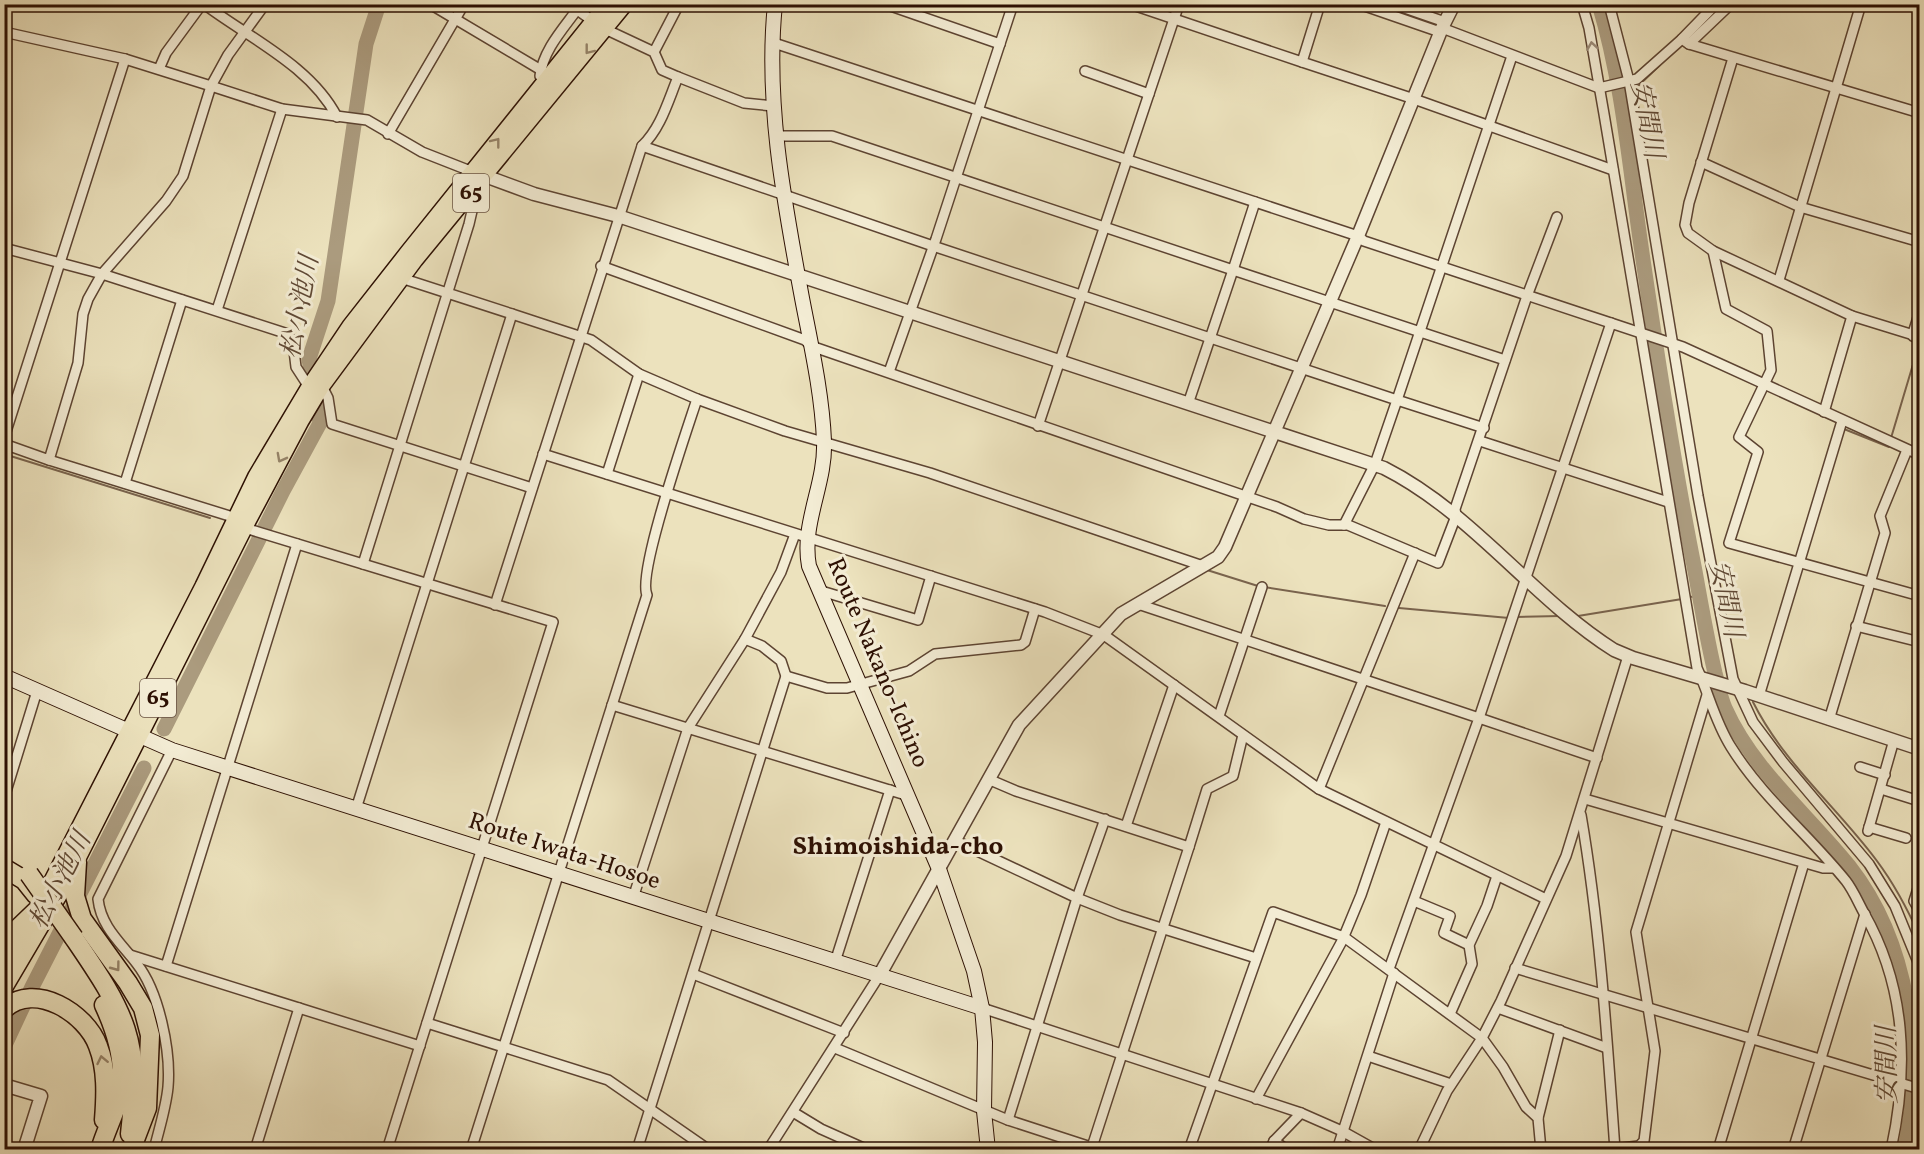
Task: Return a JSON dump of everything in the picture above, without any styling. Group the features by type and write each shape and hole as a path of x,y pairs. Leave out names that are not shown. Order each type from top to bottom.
{"highway":[{"path":"77,862 75,896 82,919 143,1008 150,1035 147,1107 129,1149"},
{"path":"13,867 71,944 110,990 126,1024 133,1052 135,1096 129,1149"},
{"path":"4,936 10,936 36,911"},
{"path":"71,944 97,990 112,1023 120,1051 119,1099 101,1144"},
{"path":"6,1001 40,999 71,1011 98,1044 106,1092 101,1144"}],"main road":[{"name":"65","path":"245,525 256,476 350,326 479,174 599,25 607,4"},
{"name":"65","path":"4,962 36,911 133,735 310,407 317,382 474,189 479,174 539,86 599,25 625,4"},
{"name":"Route Nakano-Ichino","path":"775,4 771,42 776,136 820,397 824,442 800,536 817,590 939,868 974,970 982,1008"},
{"name":"Route Iwata-Hosoe","path":"4,676 133,735 172,750 982,1008"},
{"name":"65","path":"6,1001 77,862 133,735"},
{"path":"982,1008 986,1042 984,1111 988,1149"}],"street":[{"path":"4,15 7,4"},
{"path":"159,69 166,52 203,4 303,74 341,118"},
{"path":"49,460 78,363 82,314 102,274 166,201 183,176 211,86 265,4"},
{"path":"430,4 541,70"},
{"path":"388,134 464,4"},
{"path":"654,52 679,4"},
{"path":"885,4 1000,44"},
{"path":"889,372 1013,4"},
{"path":"1130,4 1489,124 1613,170"},
{"path":"1038,426 1179,4"},
{"path":"1302,62 1320,4"},
{"path":"1359,4 1442,27"},
{"path":"1393,4 1512,56 1600,88 1637,79 1731,4"},
{"path":"768,1149 835,1048 879,976 1019,725 1121,614 1218,557 1225,547 1303,369 1442,27 1454,4"},
{"path":"1581,4 1589,28 1600,88 1694,654 1719,727 1732,748 1754,778 1847,883 1879,939 1897,997 1902,1044 1898,1116 1891,1149"},
{"path":"1609,4 1628,81 1672,343 1733,679 1753,722 1869,864 1895,906 1920,967"},
{"path":"1685,41 1716,4"},
{"path":"1779,280 1861,4"},
{"path":"539,86 541,70 573,8 599,25 654,52 662,70 744,103 774,106"},
{"path":"4,32 125,58 282,109 367,120 422,152 534,194 618,216 1375,464 1406,478 1456,516 1601,642 1628,656 1920,749"},
{"path":"1685,41 1920,113"},
{"path":"771,42 1358,236 1364,241 1672,343 1920,455"},
{"path":"1344,525 1375,464 1512,56"},
{"path":"1733,57 1689,203 1685,225 1688,233 1713,251 1852,316 1917,336 1920,316"},
{"path":"4,438 125,58"},
{"path":"1085,70 1149,94"},
{"path":"495,605 601,266 642,146 652,137 678,77"},
{"path":"217,310 282,109"},
{"path":"776,136 832,136 1505,360"},
{"path":"642,146 933,246 1484,428"},
{"path":"1701,162 1800,207 1920,242"},
{"path":"363,564 469,224 475,198 474,189"},
{"path":"1188,404 1255,202"},
{"path":"601,266 805,340 810,346 1248,497 1304,519 1329,525 1344,525 1438,563 1456,516 1455,509 1480,441 1527,296 1557,217"},
{"path":"4,248 102,274 288,334 293,342 296,367 317,382 328,398 332,424 532,488"},
{"path":"1713,251 1726,309 1767,331 1771,370 1739,437 1758,452 1729,543 1869,584 1920,596"},
{"path":"401,278 591,340 639,374 696,399 824,442 930,473 1203,566"},
{"path":"125,483 182,300"},
{"path":"356,809 512,314"},
{"path":"1824,412 1852,316"},
{"path":"1337,1149 1368,1056 1414,901 1479,718 1611,323"},
{"path":"607,474 639,374"},
{"path":"471,1149 647,595 645,589 649,560 696,399"},
{"path":"1759,696 1842,421"},
{"path":"1480,441 1668,502"},
{"path":"4,444 125,483 270,536 553,622 387,1149"},
{"path":"1829,720 1885,533 1880,516 1907,450"},
{"path":"543,454 1035,609 1104,634 1319,789 1546,899"},
{"path":"633,898 688,728 745,639 800,536"},
{"path":"166,966 297,544"},
{"path":"1319,789 1362,678 1415,554"},
{"path":"817,590 918,620 931,576"},
{"path":"1219,716 1262,587"},
{"path":"1138,604 1598,758"},
{"path":"786,676 827,688 847,688 915,668 935,654 1021,645 1025,642 1035,609"},
{"path":"1856,626 1920,642"},
{"path":"637,1149 786,676 782,661 762,646 745,639"},
{"path":"1419,1149 1427,1128 1451,1084 1482,1038 1498,1008 1566,856 1581,814 1628,656"},
{"path":"1603,1149 1639,1146 1644,1141 1655,1051 1635,932 1707,697 1703,680"},
{"path":"1126,826 1174,685"},
{"path":"4,798 37,691"},
{"path":"612,705 909,796"},
{"path":"835,1048 984,1111 1096,1148 1161,927 1207,789 1233,776 1243,735"},
{"path":"1894,740 1869,829 1906,838"},
{"path":"154,1149 168,1086 159,1010 139,966 99,913 98,899 172,750"},
{"path":"1860,767 1885,775"},
{"path":"988,779 1189,847"},
{"path":"1881,789 1916,800"},
{"path":"835,962 890,790"},
{"path":"1585,799 1804,863 1823,868 1834,868"},
{"path":"1581,814 1592,881 1605,996 1615,1148"},
{"path":"1008,1120 1077,898 1105,819"},
{"path":"1256,1099 1344,937 1386,822"},
{"path":"954,840 1077,898 1256,958"},
{"path":"1718,1149 1804,863"},
{"path":"1450,1014 1472,964 1469,945 1487,906 1497,876"},
{"path":"1920,882 1914,901 1920,912"},
{"path":"1414,901 1450,916 1444,933 1469,945"},
{"path":"1189,1149 1210,1084 1274,912 1344,937 1482,1038 1503,1067 1526,1107 1538,1118"},
{"path":"1793,1149 1865,914"},
{"path":"129,954 420,1046"},
{"path":"1515,968 1920,1089"},
{"path":"693,974 844,1033"},
{"path":"255,1149 299,1008"},
{"path":"982,1008 1301,1113 1376,1149"},
{"path":"1498,1008 1607,1048"},
{"path":"427,1023 608,1080 710,1149"},
{"path":"1541,1149 1538,1118 1560,1030"},
{"path":"1368,1056 1451,1084"},
{"path":"4,1084 41,1096 24,1149"},
{"path":"793,1112 821,1130 868,1149"},
{"path":"1287,1149 1272,1145 1301,1113"}],"waterway":[{"name":"松小池川","path":"164,729 283,491 320,423 309,359 328,301 366,44 379,4"},
{"name":"安間川","path":"1599,4 1614,62 1672,447 1704,622 1720,695 1736,730 1750,751 1782,791 1849,866 1869,896 1886,929 1907,1001 1911,1039 1913,1077 1911,1114 1905,1150"},
{"path":"1634,90 1660,65"},
{"path":"1620,106 1628,96"},
{"path":"1891,438 1920,341"},
{"path":"1844,429 1889,447"},
{"path":"4,454 210,518"},
{"path":"1207,570 1258,586"},
{"path":"1264,587 1385,606"},
{"path":"1689,597 1699,596"},
{"path":"1578,616 1682,599"},
{"path":"1399,608 1509,618"},
{"path":"1515,617 1560,616"},
{"path":"1753,702 1795,765 1884,870 1920,937"},
{"name":"松小池川","path":"4,1047 32,987 144,768"}],"district":[{"name":"Shimoishida-cho","path":"898,847"}]}
